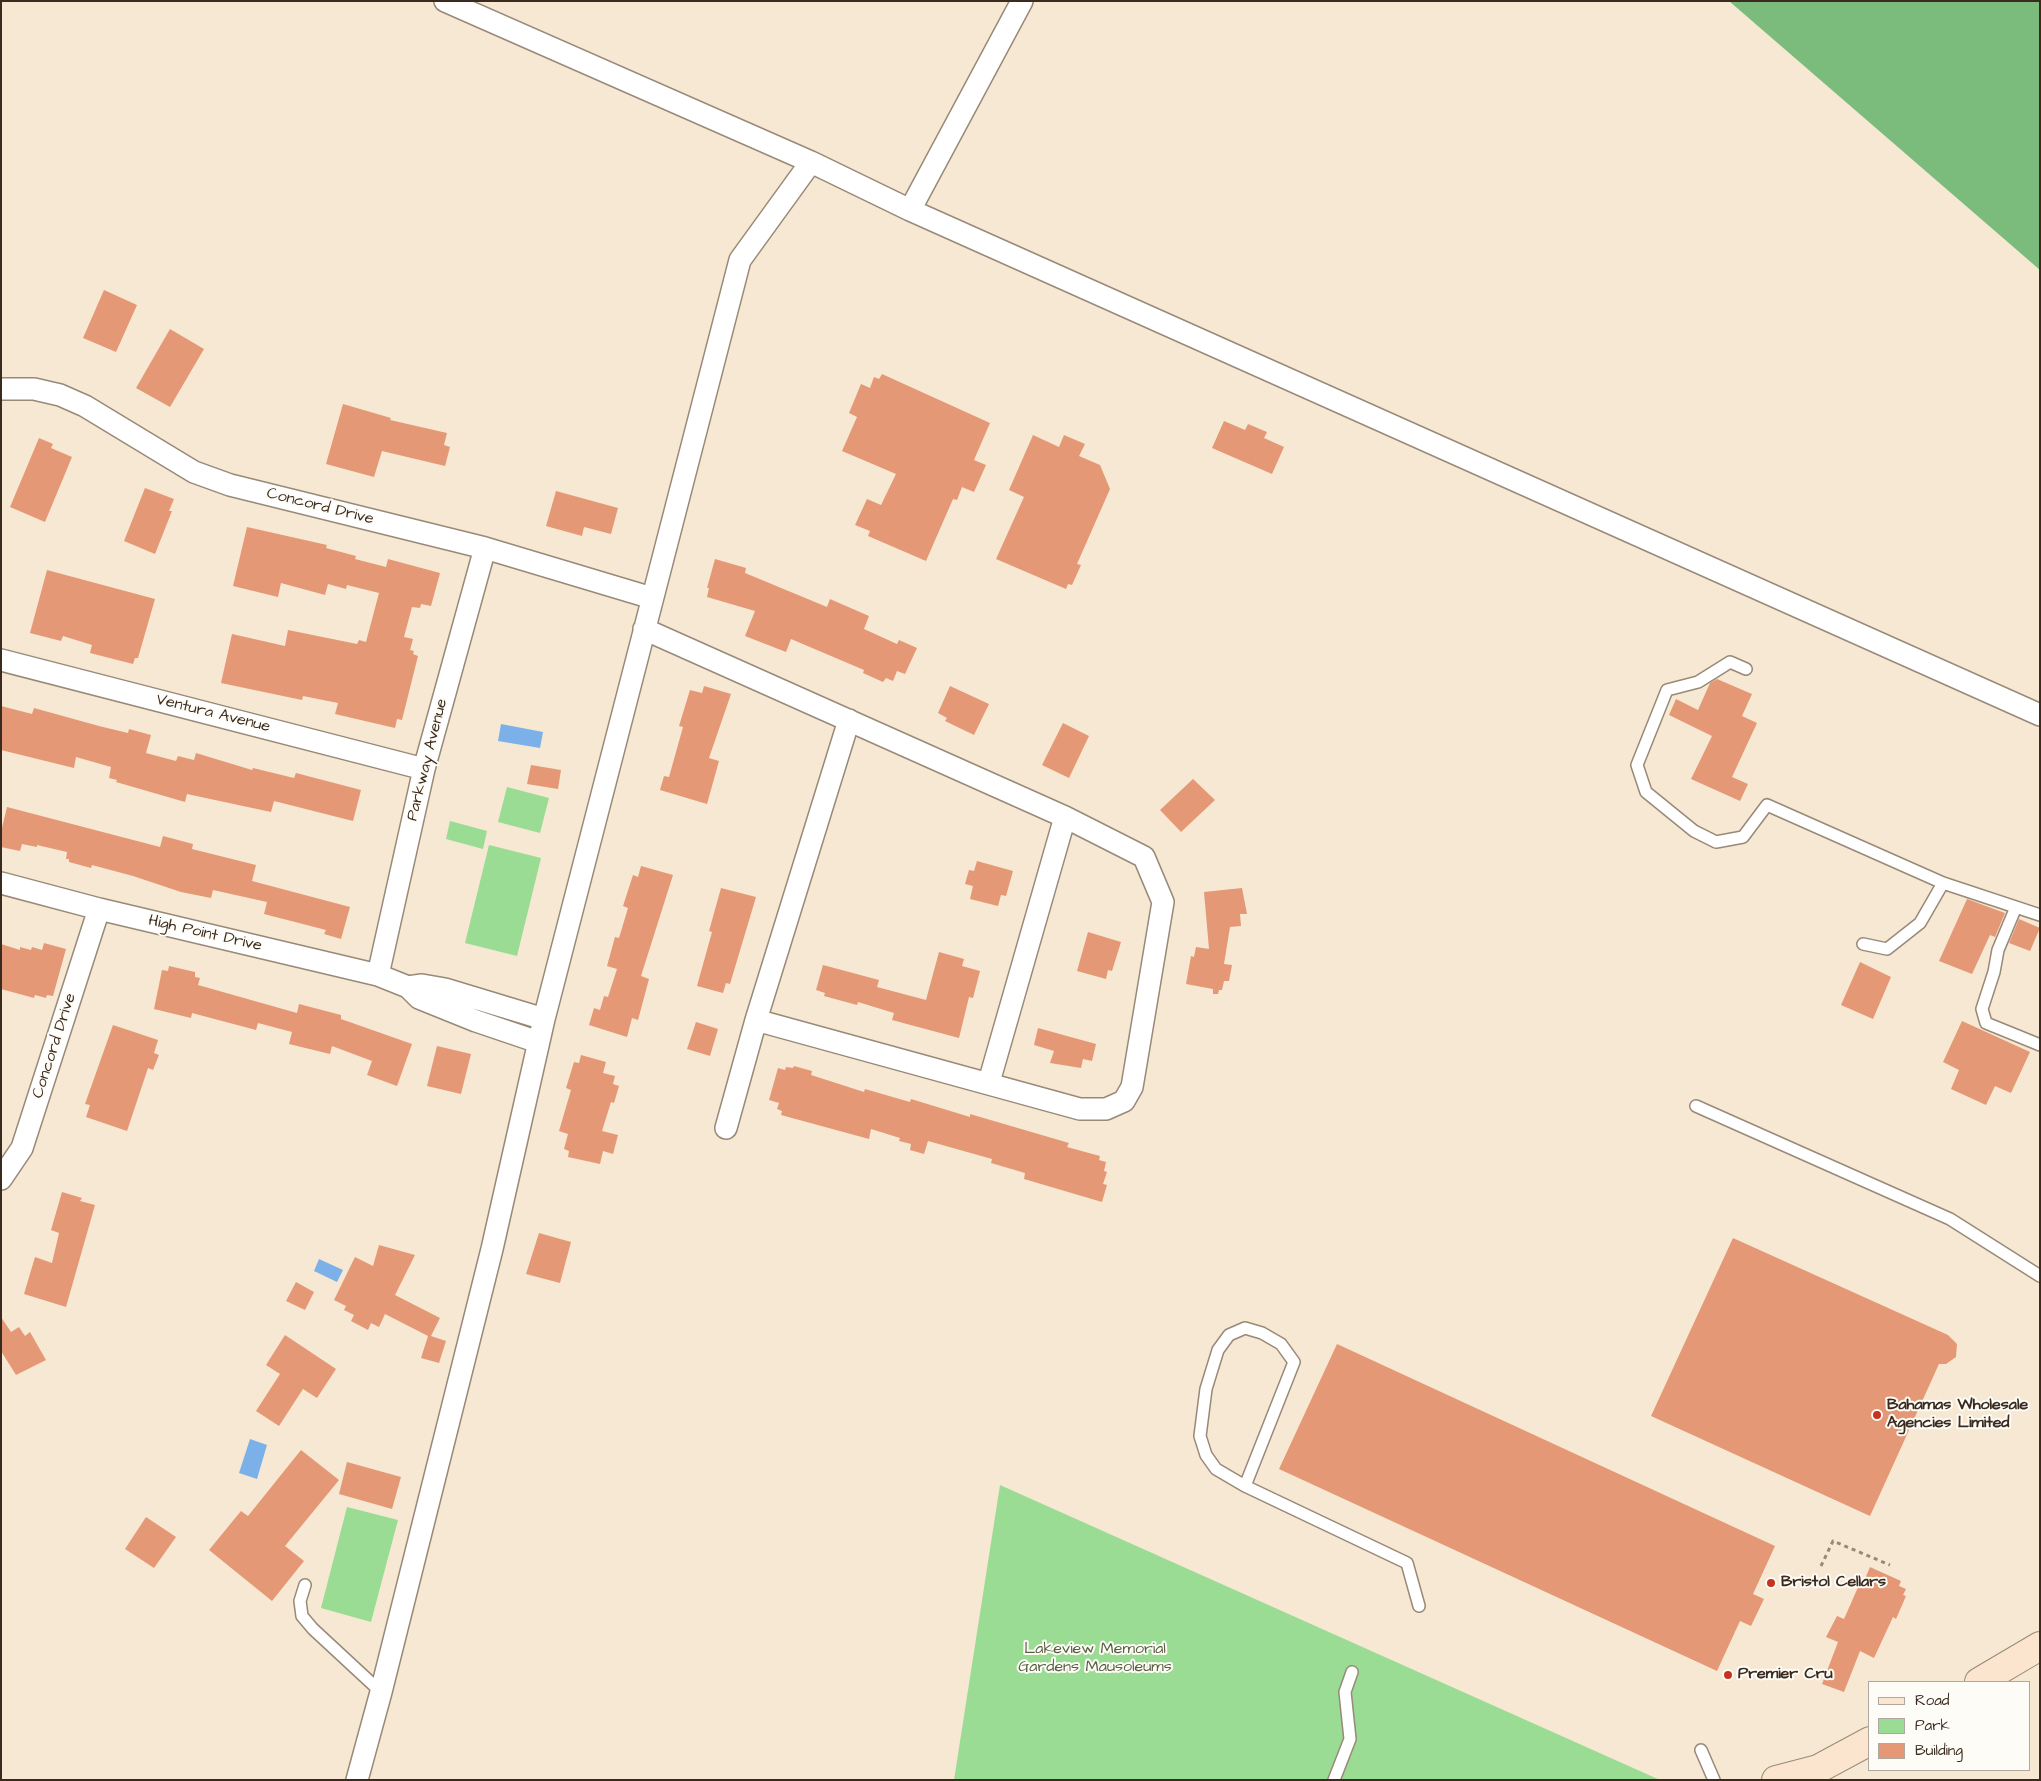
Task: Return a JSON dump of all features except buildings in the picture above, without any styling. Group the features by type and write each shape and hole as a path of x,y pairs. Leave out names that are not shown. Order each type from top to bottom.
{"main road":[{"path":"1981,1681 2040,1646"},
{"path":"1776,1780 1812,1774 1868,1742"}],"street":[{"path":"445,1 811,162 910,210 2040,715"},
{"path":"910,210 1022,1"},
{"path":"357,1780 381,1692 492,1249 521,1127 538,1042 740,260 811,162"},
{"name":"Concord Drive","path":"1,389 34,389 85,406 181,464 230,485 485,548 652,598"},
{"name":"Parkway Avenue","path":"378,975 424,769 485,548"},
{"path":"644,629 1065,817 1144,857 1163,902 1132,1087 1124,1101 1106,1109 1080,1109 989,1082 756,1020"},
{"name":"Ventura Avenue","path":"1,660 424,769"},
{"path":"726,1128 756,1020 849,720"},
{"path":"989,1082 1065,817"},
{"name":"High Point Drive","path":"1,883 98,909 378,975 408,987 419,998 476,1021 538,1042"},
{"name":"Concord Drive","path":"1,1179 22,1148 98,909"},
{"name":"High Point Drive","path":"408,987 422,985 445,989 544,1019"}],"lane":[{"path":"1746,669 1730,662 1698,682 1667,690 1637,765 1646,792 1694,831 1716,842 1743,837 1767,805 1942,883 2040,915"},
{"path":"1863,944 1887,949 1894,944 1920,923 1942,883"},
{"path":"2016,907 1998,950 1994,972 1982,1009 1986,1023 2040,1044"},
{"path":"1696,1106 1950,1219 2040,1276"},
{"path":"1245,1486 1294,1362 1281,1344 1262,1333 1245,1328 1229,1335 1218,1350 1206,1389 1200,1436 1206,1455 1216,1469 1245,1486 1407,1562 1419,1606"},
{"path":"305,1585 300,1601 302,1616 313,1629 381,1692"},
{"path":"1334,1780 1350,1739 1345,1692 1352,1672"},
{"path":"1701,1750 1714,1780"}],"path":[{"path":"1821,1566 1833,1541 1890,1565"}],"green space":[{"path":"1729,1 2040,1 2040,270"},
{"path":"507,787 549,798 540,833 498,822"},
{"path":"450,821 487,831 483,849 446,839"},
{"path":"489,845 541,858 517,956 465,943"},
{"name":"Lakeview Memorial Gardens Mausoleums","path":"1000,1485 1660,1780 954,1780"},
{"path":"347,1507 398,1520 371,1622 321,1608"}],"water":[{"path":"501,724 543,732 540,748 498,741"},
{"path":"319,1259 343,1270 337,1282 314,1271"},
{"path":"250,1439 267,1445 257,1479 239,1473"}],"place":[{"name":"Bahamas Wholesale Agencies Limited","path":"1877,1415"},
{"name":"Bristol Cellars","path":"1771,1583"},
{"name":"Premier Cru","path":"1728,1675"}]}
